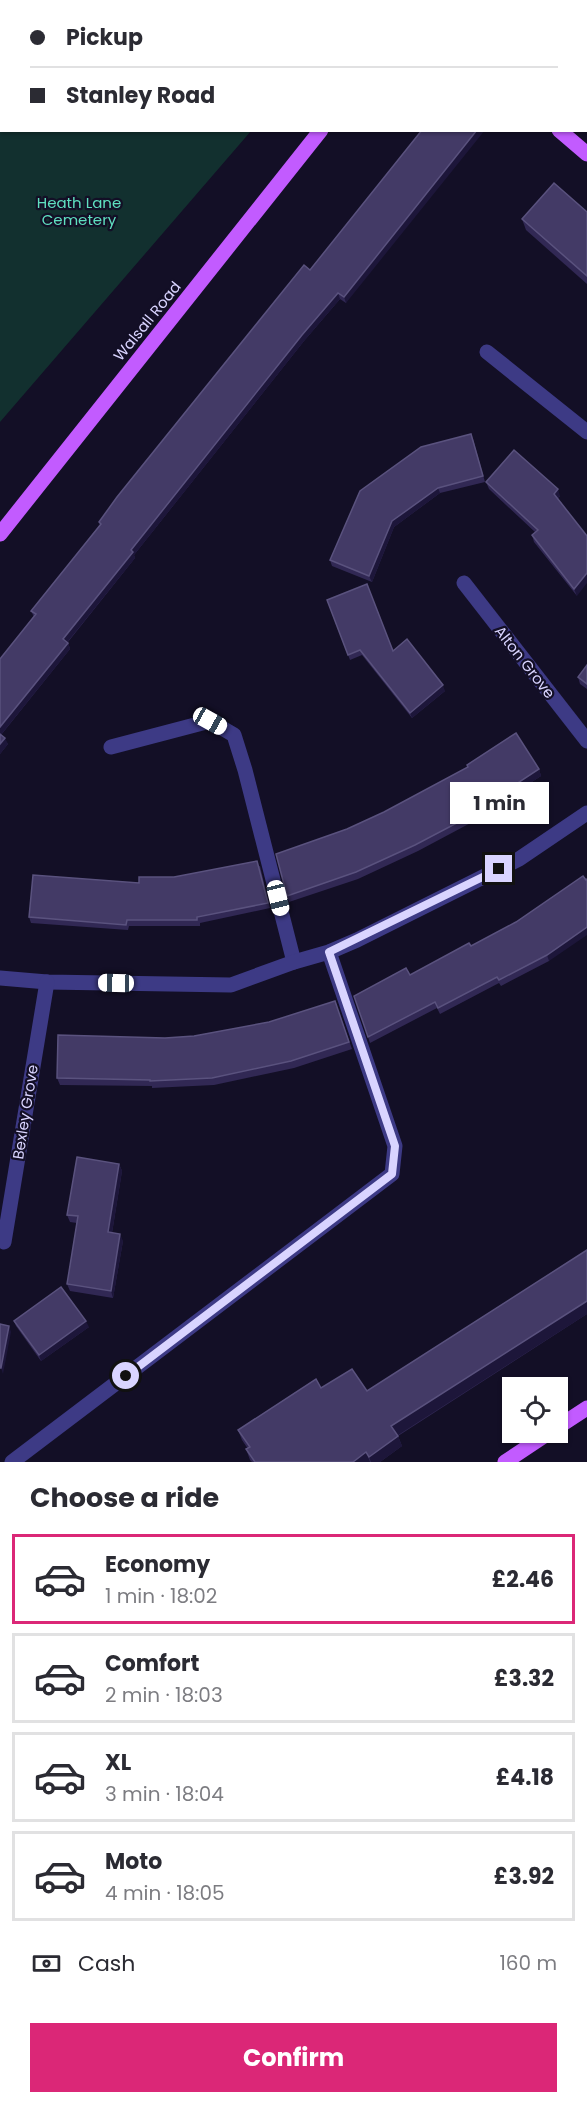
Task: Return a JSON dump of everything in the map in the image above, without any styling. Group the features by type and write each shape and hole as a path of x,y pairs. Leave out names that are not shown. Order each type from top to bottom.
{"main road":[{"name":"Walsall Road","path":"0,534 319,132"},
{"path":"561,132 587,154"},
{"path":"568,1420 587,1408"},
{"path":"505,1462 534,1443"}],"street":[{"path":"487,352 587,432"},
{"name":"Alton Grove","path":"464,583 587,741"},
{"path":"111,747 210,721 234,735 294,962"},
{"path":"0,978 47,982 231,985 329,952 519,859 587,813"},
{"path":"12,1462 392,1174 395,1146 329,952"},
{"name":"Bexley Grove","path":"4,1242 47,982"}],"green space":[{"name":"Heath Lane Cemetery","path":"0,132 250,132 0,422"}],"building":[{"path":"420,132 475,132 344,297 338,293 302,335 131,550 133,552 63,639 68,643 0,727 0,659 36,614 31,611 101,524 99,522 117,497 304,265 310,270"},
{"path":"554,183 587,212 587,276 522,219"},
{"path":"471,434 483,476 438,488 392,521 369,576 330,560 360,491 421,447"},
{"path":"514,450 558,489 554,494 587,536 587,573 574,589 532,535 538,530 486,482"},
{"path":"367,584 393,651 407,639 443,685 410,713 360,650 348,655 327,600"},
{"path":"587,665 587,684 578,677"},
{"path":"516,733 539,769 475,811 476,813 415,845 356,872 287,896 276,854 347,829 384,812 468,767 467,765"},
{"path":"0,734 5,738 0,744"},
{"path":"257,861 268,903 197,917 197,920 127,920 126,925 29,917 33,875 139,883 139,877 174,877"},
{"path":"583,876 587,879 587,927 547,955 499,980 497,977 438,1008 435,1002 368,1037 354,996 406,968 410,975 469,943 471,946 516,922"},
{"path":"335,1001 349,1042 291,1061 212,1078 150,1081 57,1078 58,1035 165,1038 194,1036 269,1022"},
{"path":"77,1157 119,1164 108,1232 120,1234 111,1291 67,1284 78,1216 67,1215"},
{"path":"587,1250 587,1301 391,1426 398,1436 369,1457 366,1452 353,1462 255,1462 246,1449 250,1447 238,1430 316,1379 321,1388 352,1369 367,1391"},
{"path":"61,1287 86,1321 39,1355 14,1321"},
{"path":"0,1324 9,1326 1,1368 0,1368"}],"route":[{"path":"126,1376 392,1174 395,1146 329,952 499,869"}]}
